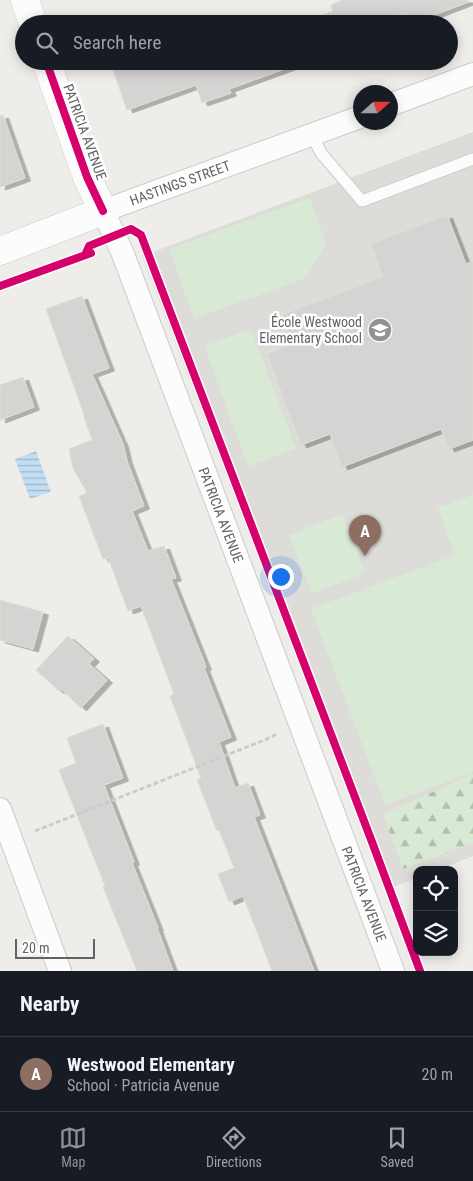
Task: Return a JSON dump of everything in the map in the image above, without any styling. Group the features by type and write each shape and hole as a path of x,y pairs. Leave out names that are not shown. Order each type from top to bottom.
{"street":[{"path":"25,0 30,15"},
{"name":"PATRICIA AVENUE","path":"49,70 87,177 130,272 393,971"},
{"path":"398,102 473,74"},
{"name":"HASTINGS STREET","path":"0,250 353,120"},
{"path":"0,809 60,971"}],"lane":[{"path":"312,135 320,153 362,201 473,159"}],"path":[{"path":"12,840 267,739 284,730"}],"shaded area":[{"path":"473,132 473,856 448,866 413,866 413,880 385,890 142,256"}],"green space":[{"path":"310,198 326,243 306,278 194,319 169,249"},
{"path":"251,329 296,449 248,466 204,346"},
{"path":"473,495 473,772 385,805 311,609 455,555 438,508"},
{"path":"342,514 365,573 312,594 289,535"},
{"path":"473,774 473,843 403,869 383,814"}],"water":[{"path":"36,451 51,492 30,499 15,459"}],"building":[{"path":"343,0 468,0 468,2 434,15 323,15 333,11 331,5"},
{"path":"113,70 281,70 229,89 231,93 202,103 196,85 127,110"},
{"path":"3,115 25,178 0,187 0,116"},
{"name":"École Westwood Elementary School","path":"447,215 466,264 473,261 473,440 449,449 441,429 342,467 330,434 301,445 267,354 293,344 282,315 383,277 371,244"},
{"path":"82,296 109,368 92,374 123,444 127,461 144,506 132,511 148,551 164,546 176,578 171,579 231,737 219,742 235,788 248,783 260,815 254,817 314,971 272,971 243,896 229,902 218,874 234,868 197,780 201,778 170,696 174,694 141,606 128,611 108,557 103,559 79,496 87,493 73,468 69,449 92,440 46,309"},
{"path":"23,377 34,407 0,420 0,385"},
{"path":"0,600 43,612 33,649 0,640"},
{"path":"68,636 94,659 89,664 107,680 81,708 61,689 59,691 36,670"},
{"path":"103,724 123,778 104,785 173,971 137,971 59,770 76,763 67,738"}],"cycle path":[{"path":"49,70 87,177 103,211"},
{"path":"85,255 89,246 131,229 141,235 420,971"},
{"path":"0,286 91,253"}],"place":[{"name":"École Westwood Elementary School","path":"380,330"},
{"name":"Westwood Elementary","path":"365,556"}]}
